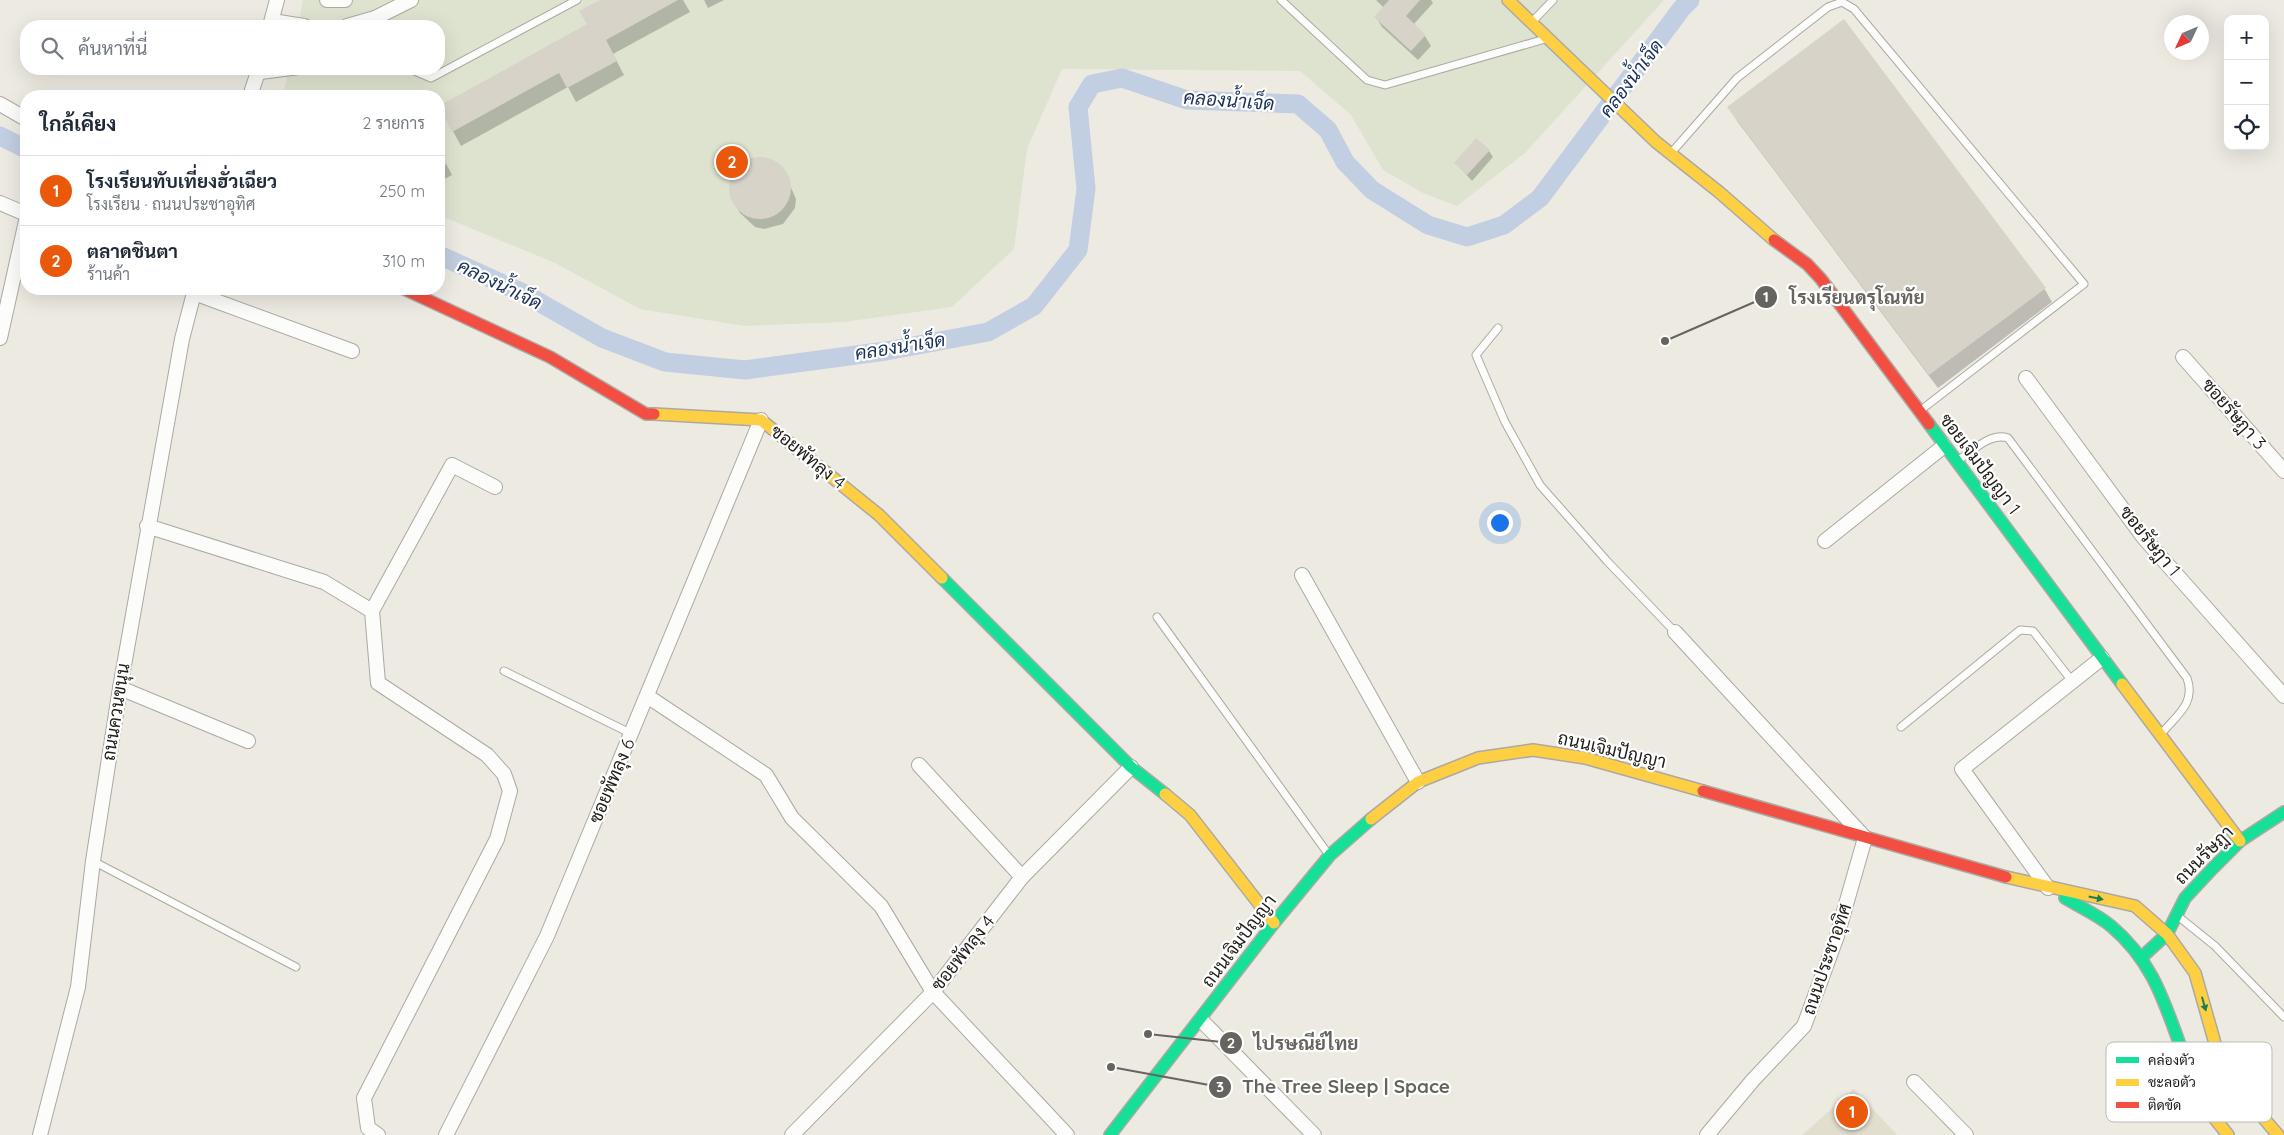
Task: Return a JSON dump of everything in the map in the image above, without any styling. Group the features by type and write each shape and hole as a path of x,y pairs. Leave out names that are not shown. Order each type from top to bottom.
{"street":[{"path":"272,20 277,0"},
{"path":"327,0 344,0"},
{"path":"358,20 384,6 411,0"},
{"name":"ซอยเจิมปัญญา 1","path":"1508,0 1656,142 1719,192 1762,232 1812,269 2240,841"},
{"path":"252,90 256,75"},
{"path":"0,104 20,116"},
{"path":"0,203 20,211"},
{"path":"0,338 20,248"},
{"name":"ถนนควนขนุน","path":"40,1135 78,987 93,861 120,688 182,339 193,295"},
{"path":"205,295 352,351"},
{"name":"ซอยพัทลุง 4","path":"417,295 550,357 646,414 762,420 879,515 1131,767 1190,815 1274,923"},
{"name":"ซอยรัษฎา 3","path":"2183,357 2284,471"},
{"name":"ซอยรัษฎา 1","path":"2026,378 2144,538 2284,696"},
{"name":"ซอยพัทลุง 6","path":"446,1135 547,936 762,420"},
{"path":"1825,540 1944,446"},
{"path":"378,1135 368,1128 364,1098 497,839 510,790 504,774 487,755 378,683 372,611 452,466 496,487"},
{"path":"148,526 324,582 372,611"},
{"path":"1302,575 1418,782"},
{"path":"1675,632 1865,838"},
{"path":"2102,658 1962,769 2048,888 2082,906 2110,925 2142,957 2160,990 2178,1042"},
{"path":"120,688 248,741"},
{"path":"647,696 766,775 792,818 881,906 934,992 1067,1135"},
{"name":"ถนนเจิมปัญญา","path":"1110,1135 1201,1020 1274,923 1330,855 1345,840 1418,782 1478,758 1532,750 1585,758 2048,888"},
{"path":"918,765 1022,877"},
{"name":"ซอยพัทลุง 4","path":"792,1135 934,992 1022,877 1131,767"},
{"name":"ถนนรัษฎา","path":"2142,957 2167,934 2185,898 2240,841 2284,812"},
{"name":"ถนนประชาอุทิศ","path":"1706,1135 1753,1080 1804,1026 1837,936 1865,838"},
{"path":"2048,888 2134,906 2167,934 2195,974 2215,1042"},
{"path":"1201,1020 1314,1135"},
{"path":"1914,1082 1966,1135"},
{"path":"2218,1122 2228,1135"},
{"path":"2267,1122 2278,1135"}],"lane":[{"path":"445,71 577,0"},
{"path":"1281,0 1368,80 1386,85 1548,39"},
{"path":"1532,22 1553,0"},
{"path":"1670,154 1737,78 1828,7 1842,2 1854,9 2084,284 1918,411"},
{"path":"424,75 431,78 437,75"},
{"path":"1498,328 1476,354 1505,422 1540,485 1607,561 1675,632"},
{"path":"1956,462 1992,437 1999,435 2008,438 2020,454 2187,678 2191,689 2190,700 2160,735"},
{"path":"1158,617 1330,855"},
{"path":"1901,727 2020,630 2033,631 2072,681"},
{"path":"504,671 632,734"},
{"path":"93,861 296,968"},
{"path":"2176,915 2215,946 2284,1016"}],"shaded area":[{"path":"1854,1089 1897,1135 1802,1135"}],"green space":[{"path":"303,0 1664,0 1525,153 1457,206 1423,193 1383,170 1351,115 1300,71 1062,69 1027,149 1014,249 952,307 844,322 744,326 640,309 555,263 445,217 445,90 284,90 288,75 445,75 445,20 299,20"}],"building":[{"path":"600,0 678,0 606,40 617,61 567,88 559,73 452,132 445,118 445,103 587,24 579,11"},
{"path":"1389,0 1420,0 1406,16 1426,35 1411,51 1374,17"},
{"path":"1844,19 2046,288 1929,375 1727,107"},
{"path":"1476,138 1490,150 1467,175 1454,163"},
{"path":"754,157 766,157 782,166 789,176 791,188 789,200 782,210 766,219 754,219 743,214 734,205 729,194 729,182 734,171 743,162"}],"waterway":[{"name":"คลองน้ำเจ็ด","path":"445,258 523,293 602,338 665,362 745,370 886,351 988,332 1034,306 1078,250 1086,189 1078,107 1092,84 1122,78 1187,100 1298,104 1328,130 1345,162 1372,190 1428,225 1467,237 1504,225 1540,198 1682,8 1690,0"},
{"name":"คลองน้ำเจ็ด","path":"0,136 20,146"}],"traffic: fast":[{"path":"1929,424 2122,684"},
{"path":"942,578 1131,767 1165,794"},
{"path":"2142,957 2167,934 2185,898 2212,869 2240,841 2284,812"},
{"path":"1110,1135 1274,923 1330,855 1371,819"},
{"path":"2065,898 2111,926 2142,960 2162,997 2179,1042"}],"traffic: slow":[{"path":"1508,0 1656,142 1719,192 1774,240"},
{"path":"654,414 761,420 879,515 942,578"},
{"path":"2122,684 2240,841"},
{"path":"1371,819 1418,782 1478,758 1533,750 1585,758 1703,791"},
{"path":"1165,794 1190,815 1274,923"},
{"path":"2006,877 2135,906 2167,934 2195,973 2215,1042"},
{"path":"2218,1122 2228,1135"},
{"path":"2267,1122 2278,1135"}],"traffic: jam":[{"path":"1774,240 1807,264 1821,279 1929,424"},
{"path":"417,295 550,357 646,414 654,414"},
{"path":"1703,791 2006,877"}],"place":[{"name":"ตลาดชินตา","path":"732,162"},
{"name":"โรงเรียนดรุโณทัย","path":"1665,341"},
{"name":"ไปรษณีย์ไทย","path":"1148,1034"},
{"name":"The Tree Sleep | Space","path":"1111,1067"},
{"name":"โรงเรียนทับเที่ยงฮั่วเฉียว","path":"1852,1112"}]}
